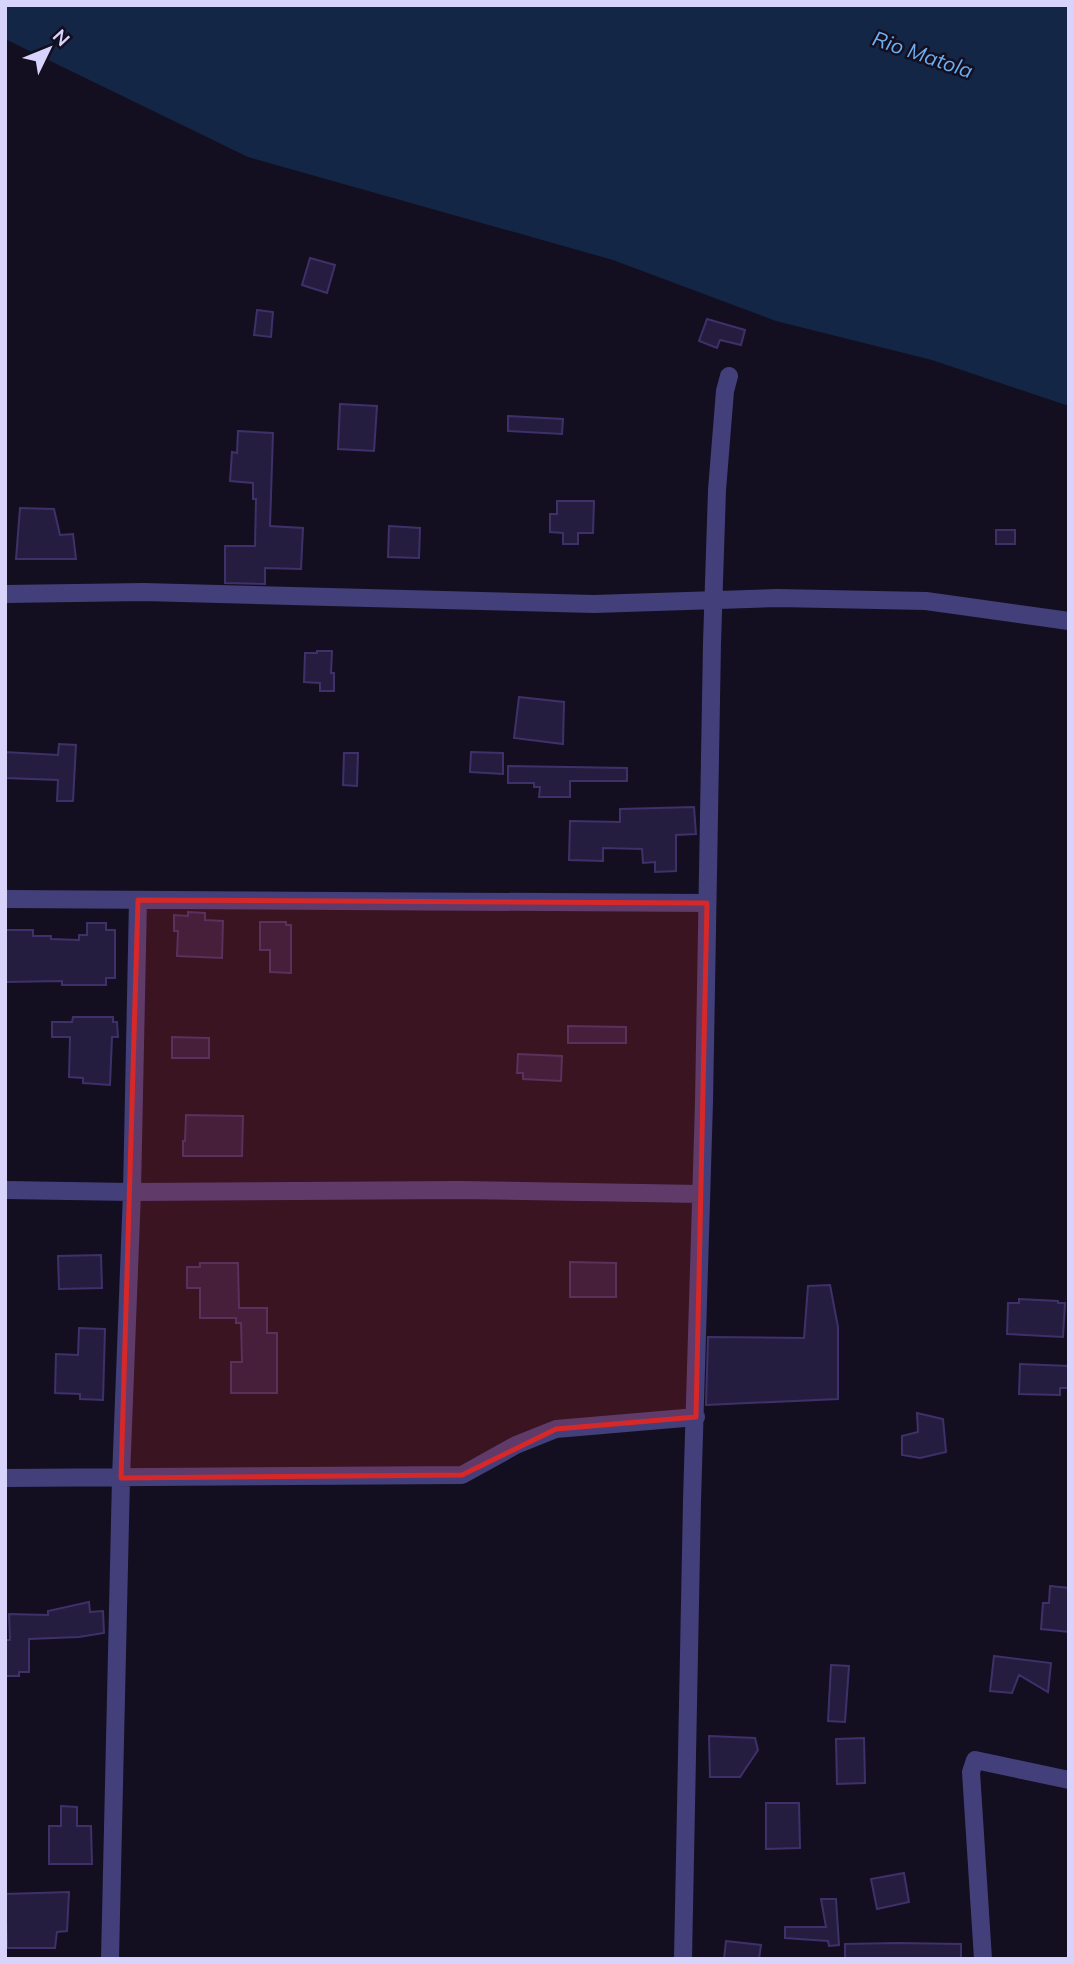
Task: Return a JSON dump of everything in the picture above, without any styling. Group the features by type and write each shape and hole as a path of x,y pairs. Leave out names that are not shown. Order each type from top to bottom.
{"street":[{"path":"683,1959 717,490 725,391 729,376"},
{"path":"5,594 144,592 594,604 776,598 926,601 1069,621"},
{"path":"5,899 707,903"},
{"path":"110,1959 138,900"},
{"path":"5,1190 460,1190 701,1194"},
{"path":"5,1478 462,1475 516,1445 556,1429 695,1417"},
{"path":"983,1959 971,1772 975,1760 1069,1780"}],"highlighted area":[{"path":"138,900 707,903 696,1417 556,1429 462,1475 121,1478"}],"water":[{"name":"Rio Matola","path":"5,5 1069,5 1069,406 932,360 776,321 613,260 248,157 5,39"}],"building":[{"path":"310,258 335,265 327,293 302,285"},
{"path":"257,310 273,312 271,337 254,335"},
{"path":"707,319 745,330 741,345 720,340 717,348 699,341"},
{"path":"340,404 377,406 374,451 338,449"},
{"path":"508,416 563,419 562,434 508,431"},
{"path":"238,431 273,433 270,526 303,528 301,569 265,568 265,584 225,583 225,546 255,546 256,499 253,499 253,483 230,481 232,452 237,453"},
{"path":"557,501 594,501 593,533 578,533 578,544 563,544 563,533 550,532 550,514 557,514"},
{"path":"20,508 54,509 60,535 73,534 76,559 16,559"},
{"path":"389,526 420,528 419,558 388,557"},
{"path":"996,530 1015,530 1015,544 996,544"},
{"path":"332,651 334,691 320,691 320,683 304,682 305,653"},
{"path":"519,697 564,702 563,744 514,738"},
{"path":"59,744 76,745 73,801 57,801 58,780 5,778 5,752 58,755"},
{"path":"471,752 503,753 503,774 470,772"},
{"path":"344,753 358,753 357,786 343,785"},
{"path":"508,766 627,768 627,781 570,781 570,797 539,797 540,787 534,787 534,783 508,783"},
{"path":"694,807 696,834 676,835 676,871 655,872 655,862 643,863 642,849 603,848 603,861 569,860 570,821 620,822 620,809"},
{"path":"188,912 205,913 205,920 223,921 222,958 177,956 178,931 174,931 174,915 188,916"},
{"path":"260,922 286,922 286,925 291,925 291,973 270,972 270,950 260,950"},
{"path":"87,923 106,923 106,930 115,930 115,978 106,978 106,985 62,985 62,981 6,982 5,930 33,930 33,936 79,940 79,935 87,935"},
{"path":"73,1017 113,1017 113,1022 117,1022 118,1037 112,1037 110,1085 83,1083 83,1078 69,1077 70,1037 52,1037 52,1022 72,1022"},
{"path":"568,1026 626,1027 626,1043 568,1043"},
{"path":"172,1037 209,1038 209,1058 172,1058"},
{"path":"518,1054 562,1056 561,1081 523,1079 523,1073 517,1073"},
{"path":"186,1115 243,1116 242,1156 183,1156"},
{"path":"101,1255 102,1288 59,1289 58,1256"},
{"path":"570,1262 616,1263 616,1297 570,1297"},
{"path":"200,1263 238,1263 239,1308 267,1308 267,1333 277,1333 277,1393 231,1393 231,1362 242,1362 241,1323 236,1323 236,1318 200,1318 200,1288 187,1288 187,1267 200,1267"},
{"path":"830,1285 838,1327 838,1399 706,1405 708,1337 804,1338 808,1286"},
{"path":"1019,1299 1065,1303 1063,1337 1007,1334 1008,1303 1019,1303"},
{"path":"79,1328 105,1329 103,1400 80,1399 80,1394 55,1393 56,1354 78,1355"},
{"path":"1020,1364 1069,1366 1069,1388 1060,1388 1060,1395 1019,1394"},
{"path":"917,1413 943,1419 946,1452 920,1458 902,1455 902,1436 918,1432"},
{"path":"1050,1586 1069,1588 1069,1632 1041,1629 1043,1603 1049,1603"},
{"path":"89,1602 90,1612 103,1611 104,1633 29,1639 29,1672 19,1672 19,1676 5,1676 5,1640 10,1640 9,1614 48,1615 48,1611"},
{"path":"994,1656 1051,1663 1048,1692 1019,1675 1012,1693 990,1691"},
{"path":"831,1665 849,1666 845,1722 828,1721"},
{"path":"709,1736 755,1738 758,1750 740,1777 710,1777"},
{"path":"864,1738 865,1783 837,1784 836,1739"},
{"path":"766,1803 799,1803 800,1848 766,1849"},
{"path":"61,1806 77,1807 77,1826 91,1826 92,1864 49,1864 49,1826 61,1826"},
{"path":"904,1873 909,1902 877,1909 871,1879"},
{"path":"69,1892 67,1931 57,1932 55,1948 7,1948 5,1894"},
{"path":"821,1899 836,1899 839,1945 829,1946 828,1941 785,1938 785,1927 826,1927"},
{"path":"726,1941 761,1945 759,1959 724,1959"},
{"path":"845,1944 961,1944 961,1959 845,1959"}]}
